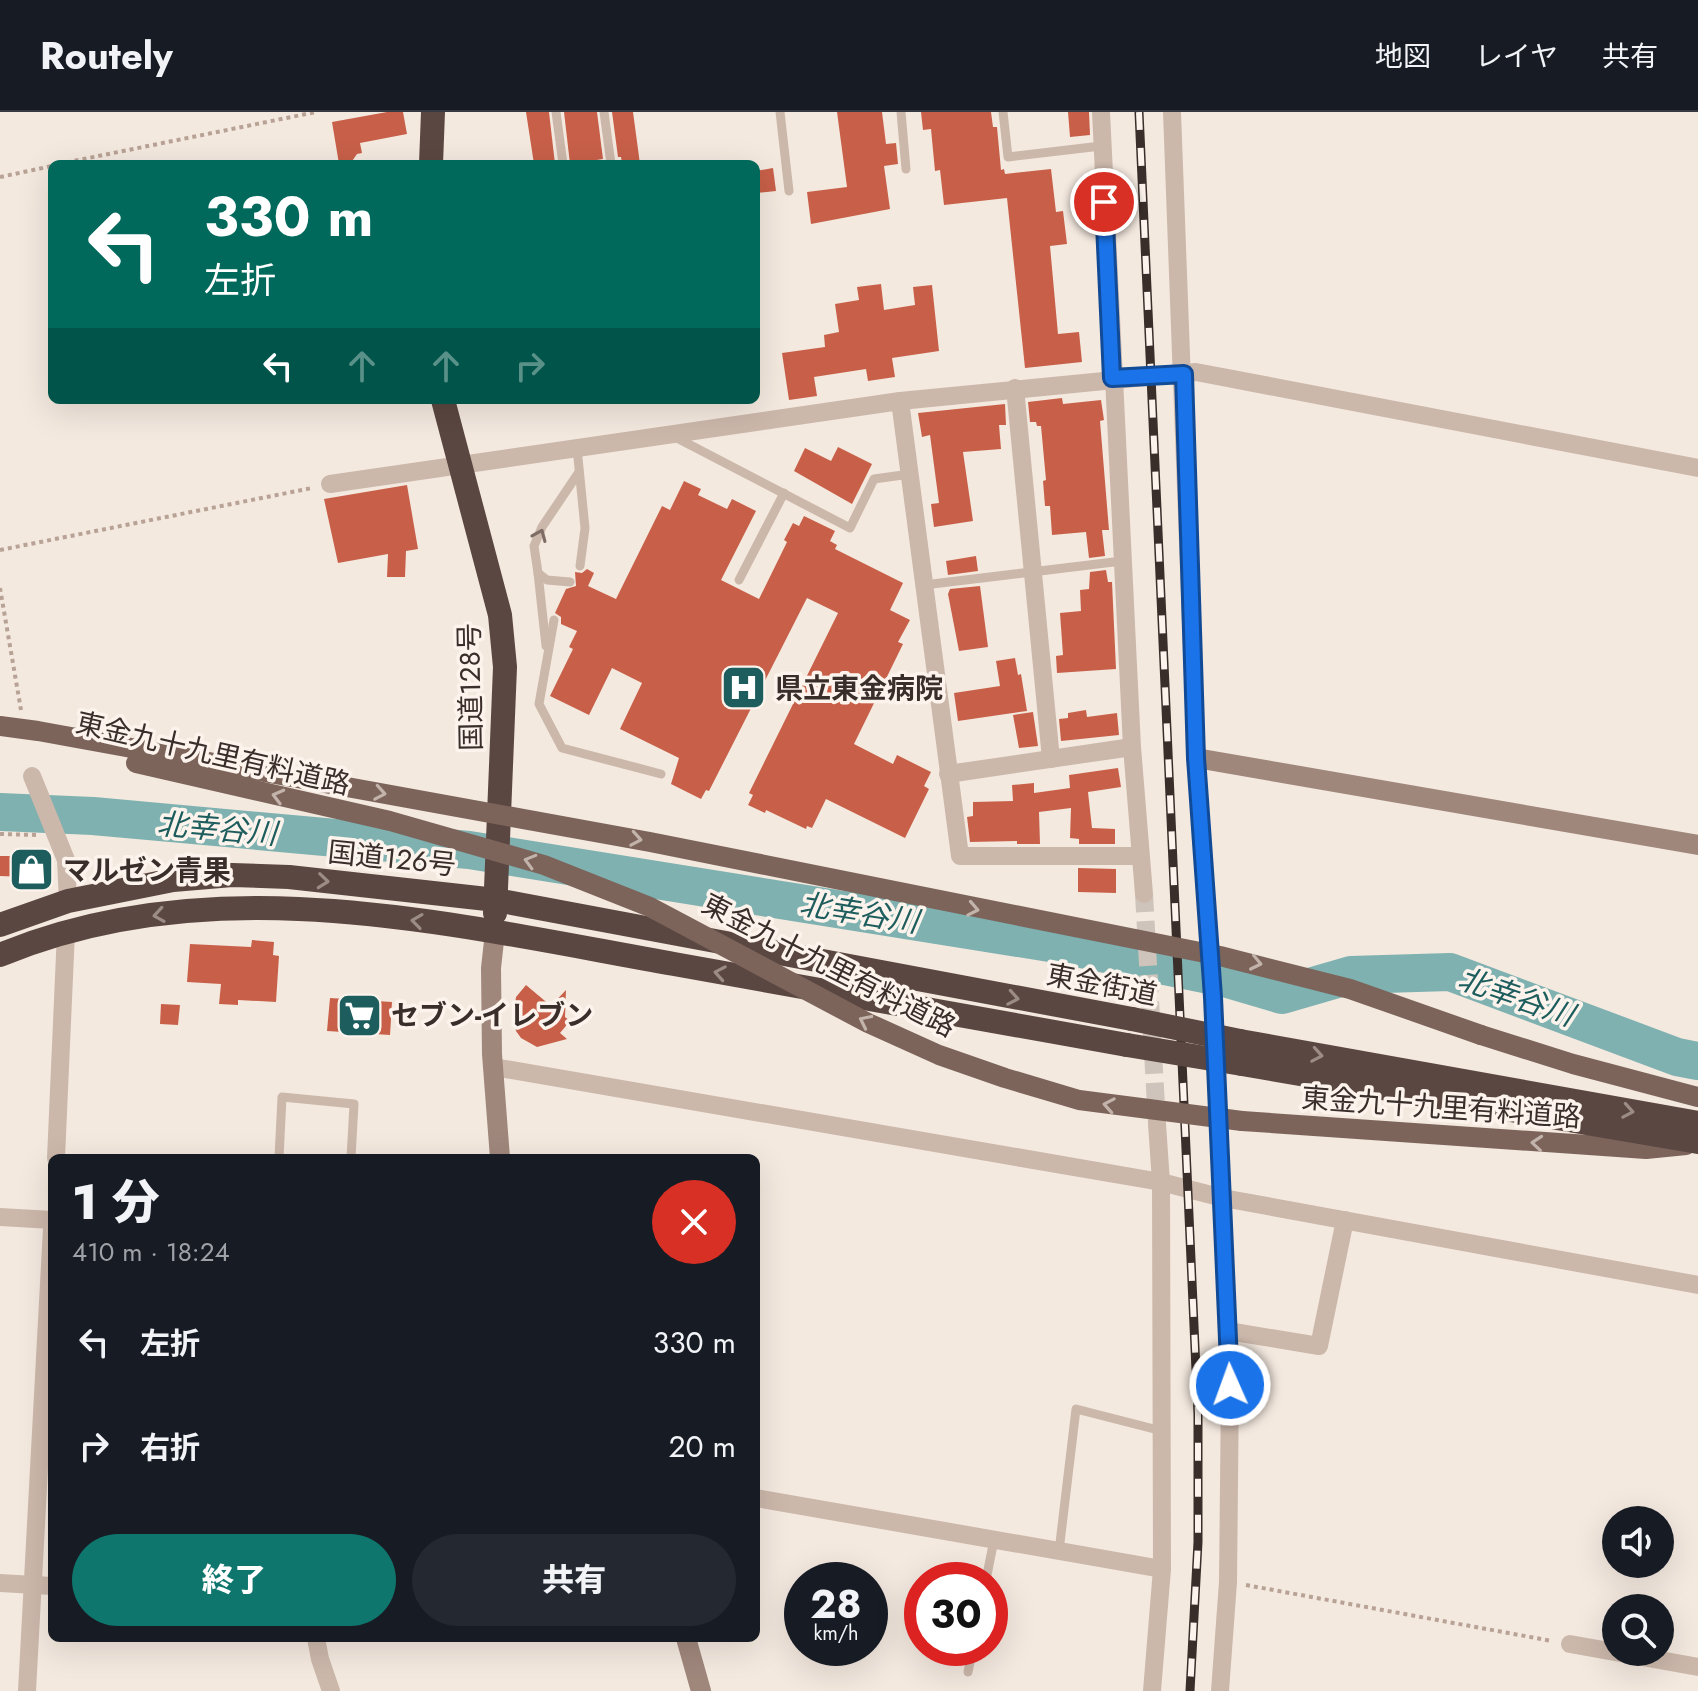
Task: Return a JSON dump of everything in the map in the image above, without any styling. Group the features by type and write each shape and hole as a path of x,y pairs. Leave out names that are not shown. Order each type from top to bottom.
{"highway":[{"path":"431,160 433,112"},
{"name":"国道128号","path":"444,404 500,615 505,667 495,932"},
{"name":"国道126号","path":"0,925 68,901 173,880 232,875 289,877 496,900"},
{"name":"東金街道","path":"496,900 1132,1019 1241,1052 1698,1143"},
{"name":"国道126号","path":"0,955 66,932 194,909 284,906 495,932"},
{"name":"東金街道","path":"495,932 1127,1045 1241,1052 1698,1123"}],"main road":[{"name":"東金九十九里有料道路","path":"0,726 650,842 1220,956 1350,989 1573,1064 1698,1097"},
{"name":"東金九十九里有料道路","path":"0,735 219,780 390,821 544,865 650,907 781,979 939,1055 1079,1100 1242,1121 1646,1149 1698,1143"}],"street":[{"path":"1101,112 1132,747 1144,894"},
{"path":"1172,112 1196,758 1213,997 1228,1331 1228,1582 1220,1691"},
{"path":"330,484 900,401 1196,372 1698,468"},
{"path":"1015,388 1051,759"},
{"path":"900,401 960,856 1139,856"},
{"path":"948,774 1132,747"},
{"path":"1196,758 1698,845"},
{"path":"32,776 66,860 68,901"},
{"path":"56,1154 66,932"},
{"path":"495,932 491,968 500,1154"},
{"path":"494,1067 1161,1182 1223,1198 1698,1285"},
{"path":"1152,1691 1162,1569 1161,1182 1157,1124"},
{"path":"0,1217 48,1220"},
{"path":"1228,1331 1319,1346 1345,1220"},
{"path":"27,1691 43,1585 48,1391"},
{"path":"760,1499 1162,1569"},
{"path":"0,1583 43,1585"},
{"path":"317,1642 331,1691"},
{"path":"687,1642 701,1691"},
{"path":"1570,1644 1698,1667"}],"lane":[{"path":"556,112 562,160"},
{"path":"604,112 610,160"},
{"path":"780,112 789,191"},
{"path":"901,112 906,169"},
{"path":"1003,112 1008,157 1101,146"},
{"path":"670,434 850,528 874,479 910,474"},
{"path":"577,448 585,528 580,566"},
{"path":"548,657 534,546 542,527 579,472"},
{"path":"739,580 784,493"},
{"path":"924,585 1122,561"},
{"path":"538,573 547,580 570,582"},
{"path":"554,620 539,704 562,748 661,774"},
{"path":"279,1154 282,1097 354,1104 351,1154"},
{"path":"1059,1551 1076,1409 1162,1431"},
{"path":"990,1562 994,1540"},
{"path":"968,1672 969,1666"}],"path":[{"path":"79,160 316,112"},
{"path":"0,177 48,167"},
{"path":"0,550 330,484"},
{"path":"0,588 22,718"},
{"path":"0,834 55,836"},
{"path":"1228,1582 1570,1644"}],"building":[{"path":"403,112 407,134 360,143 362,153 353,160 338,160 332,122"},
{"path":"526,112 549,112 555,160 533,160"},
{"path":"564,112 597,112 603,159 570,160"},
{"path":"612,112 633,112 639,160 621,160 618,157"},
{"path":"837,112 882,112 886,144 896,143 898,164 884,166 890,209 811,224 807,192 847,187"},
{"path":"921,112 991,112 993,127 997,127 1001,170 1004,169 1005,174 1051,169 1056,212 1063,211 1067,244 1050,246 1058,334 1079,332 1082,362 1025,368 1007,198 944,205 940,170 935,171 931,129 923,130"},
{"path":"1068,112 1089,112 1090,135 1070,137"},
{"path":"773,168 776,191 760,193 760,170"},
{"path":"881,284 884,310 915,305 913,287 932,285 939,351 892,358 895,377 868,381 866,369 814,377 817,396 789,400 782,353 825,347 824,335 839,332 835,304 859,300 857,287"},
{"path":"1062,398 1063,404 1101,400 1109,530 1102,530 1105,556 1089,558 1086,532 1052,535 1050,506 1045,506 1041,426 1030,422 1028,402"},
{"path":"1005,404 1006,425 999,425 1001,449 963,452 973,521 934,527 931,504 939,503 930,435 922,437 918,413"},
{"path":"838,447 872,464 852,504 794,471 805,448 831,461"},
{"path":"684,481 701,489 698,495 727,509 732,499 756,511 721,580 759,599 793,523 799,526 804,516 835,531 830,541 837,545 835,549 903,583 890,610 910,620 898,642 903,644 854,744 893,764 897,755 931,772 924,786 929,789 905,838 826,799 812,828 807,826 806,829 748,805 753,795 749,793 838,613 807,598 709,791 706,790 701,799 671,784 679,758 620,729 642,683 612,668 589,715 550,696 573,649 569,647 577,631 561,624 561,617 555,613 566,589 576,586 575,572 582,573 587,569 594,573 588,586 616,599 662,506 670,510"},
{"path":"407,485 418,549 406,551 405,577 387,577 388,554 338,563 324,499"},
{"path":"976,556 978,571 948,575 946,561"},
{"path":"1106,570 1108,582 1112,582 1116,669 1057,673 1056,656 1063,655 1060,613 1081,611 1080,590 1089,589 1090,572"},
{"path":"980,586 988,647 959,651 948,594 950,589"},
{"path":"1015,658 1027,711 958,721 954,693 1000,686 996,661"},
{"path":"1086,710 1087,717 1117,713 1119,735 1061,741 1059,719 1068,718 1068,713"},
{"path":"1033,712 1038,746 1019,748 1013,715"},
{"path":"1118,768 1121,787 1088,792 1092,828 1115,829 1115,844 1079,844 1079,839 1070,838 1071,808 1039,812 1040,844 970,842 967,817 973,816 973,802 1013,801 1012,785 1034,783 1034,793 1070,788 1069,775"},
{"path":"17,852 50,853 51,878 0,876 0,856 17,856"},
{"path":"1078,868 1116,869 1116,893 1078,892"},
{"path":"252,940 274,942 273,955 279,956 276,1002 238,1000 238,1005 219,1004 221,984 187,982 190,944 251,947"},
{"path":"526,985 551,1006 566,990 565,1017 570,1021 560,1033 567,1039 537,1047 521,1038 516,1031 514,1011 516,997"},
{"path":"330,998 392,1002 390,1035 327,1031"},
{"path":"161,1004 180,1005 178,1025 160,1024"}],"waterway":[{"name":"北幸谷川","path":"0,812 93,816 469,850 1056,944 1228,979 1282,995 1351,975 1450,972 1677,1057 1698,1061"}],"tunnel":[{"path":"1144,894 1157,1123"}],"railway":[{"path":"1139,112 1198,1414 1198,1542 1190,1691"}],"place":[{"name":"県立東金病院","path":"744,688"},
{"name":"マルゼン青果","path":"32,870"},
{"name":"セブン-イレブン","path":"360,1015"}],"route":[{"path":"1104,202 1112,378 1184,374 1196,758 1213,997 1230,1385"}]}
